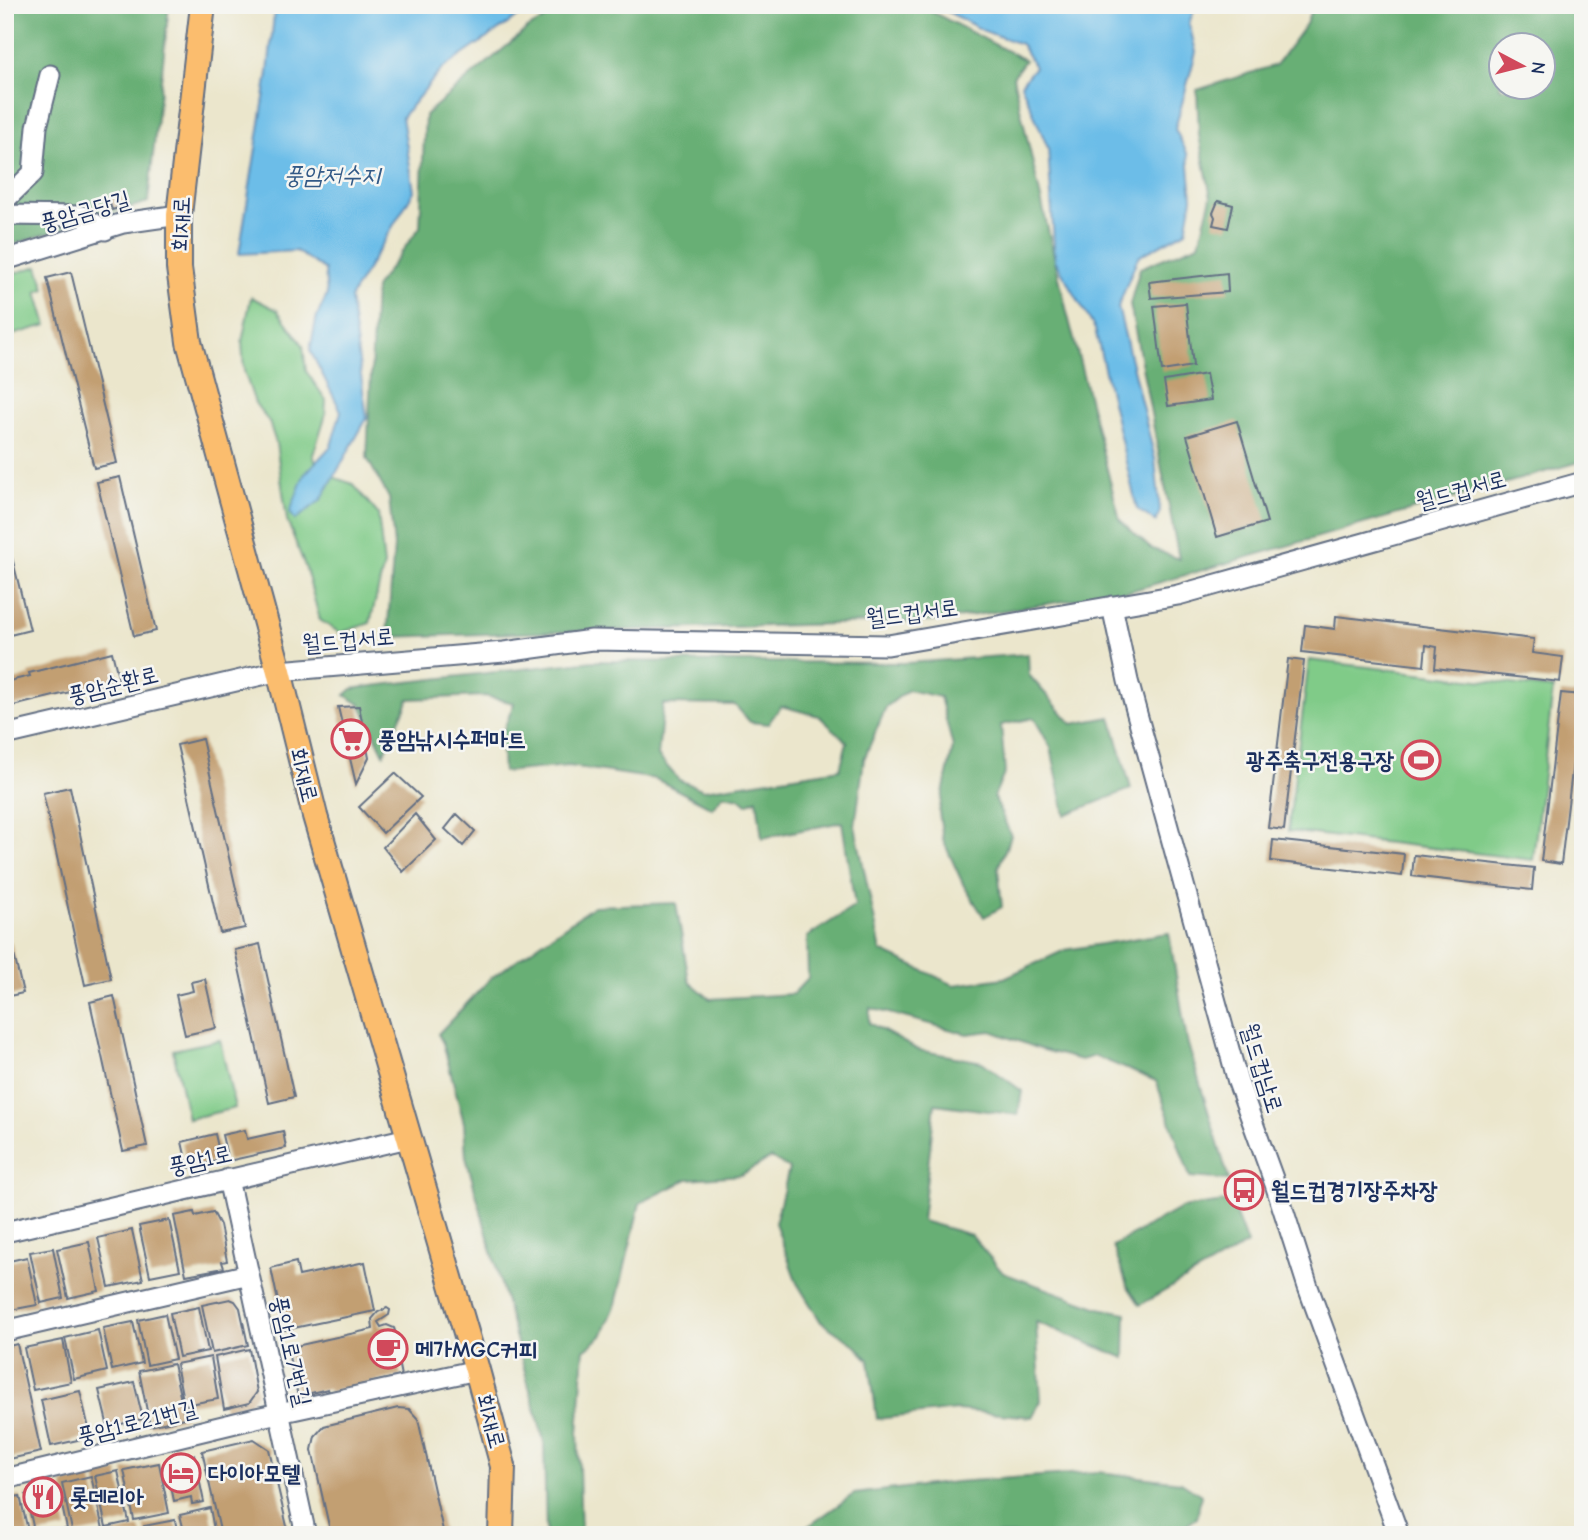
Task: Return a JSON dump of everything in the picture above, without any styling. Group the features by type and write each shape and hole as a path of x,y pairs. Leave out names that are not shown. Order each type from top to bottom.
{"main road":[{"name":"회재로","path":"203,5 179,215 179,268 188,341 279,671 315,816 503,1466 501,1535"}],"street":[{"path":"5,200 33,173 37,127 50,75"},
{"path":"5,215 82,216 105,230"},
{"name":"풍암금당길","path":"5,260 123,223 179,215"},
{"name":"월드컵서로","path":"232,681 279,671 504,652 592,640 888,645 1178,595 1583,482"},
{"name":"월드컵남로","path":"1112,606 1128,681 1238,1082 1308,1287 1399,1535"},
{"name":"풍암순환로","path":"5,736 232,681"},
{"name":"풍암1로","path":"5,1232 408,1138"},
{"name":"풍암1로7번길","path":"228,1179 306,1535"},
{"path":"5,1331 249,1274"},
{"name":"풍암1로21번길","path":"5,1479 280,1413 477,1370"}],"green space":[{"path":"5,5 169,5 148,202 5,247"},
{"path":"570,5 919,5 1025,60 1013,77 1067,312 1120,520 1150,548 1179,559 1130,304 1140,268 1199,244 1211,197 1199,136 1197,90 1276,65 1306,24 1313,5 1583,5 1583,461 1130,591 936,621 387,637 394,546 389,498 367,458 375,288 420,227 425,115 527,29"},
{"path":"38,266 45,289 37,292 47,325 5,337 5,276"},
{"path":"251,297 277,310 303,345 306,371 326,400 325,417 313,455 319,472 353,484 378,514 384,565 370,623 340,633 320,620 306,569 287,520 276,443 269,422 255,403 244,371 242,342"},
{"path":"1028,654 1029,675 1072,724 1111,717 1131,789 1065,815 1051,748 1034,718 1001,725 1005,772 994,796 1011,836 998,868 1002,907 984,917 964,886 943,840 939,812 953,747 940,697 908,690 886,707 864,759 855,826 881,951 954,985 1004,978 1065,950 1169,933 1187,1041 1229,1180 1190,1177 1156,1081 1095,1056 1081,1060 1040,1049 991,1031 967,1034 870,1008 869,1023 918,1050 982,1062 1022,1091 1018,1115 935,1104 922,1221 971,1235 1003,1273 1099,1308 1126,1313 1125,1358 1036,1322 1041,1401 1032,1417 957,1410 877,1419 869,1360 855,1345 821,1322 797,1283 775,1223 789,1169 771,1158 741,1175 688,1179 640,1203 616,1304 602,1336 584,1350 578,1434 581,1535 546,1535 544,1441 466,1157 464,1123 443,1043 438,1034 491,978 594,906 676,903 689,981 710,999 793,994 808,978 807,937 855,906 842,822 762,838 757,799 747,804 740,798 723,795 712,808 656,779 569,766 503,772 501,737 514,703 485,696 409,699 384,754 361,705 345,695 352,689 372,686 593,661 907,663","holes":["663,704 735,705 750,722 768,724 781,706 819,716 847,742 840,769 704,790 679,780 658,756"]},
{"name":"광주축구전용구장","path":"1309,660 1553,689 1533,860 1288,831"},
{"path":"220,1040 235,1108 188,1119 173,1050"},
{"path":"1231,1201 1247,1244 1140,1305 1127,1285 1113,1246 1181,1208"},
{"path":"1099,1472 1181,1482 1201,1495 1197,1518 1172,1535 796,1535 854,1494 955,1482"}],"water":[{"name":"풍암저수지","path":"275,5 535,5 442,69 402,117 414,191 350,298 367,418 321,500 295,520 290,512 304,475 331,446 341,411 310,350 317,316 327,295 325,270 296,251 239,254 268,73"},
{"path":"935,5 1196,5 1189,23 1196,52 1175,129 1188,155 1192,198 1186,231 1138,257 1118,307 1155,459 1160,511 1156,522 1137,509 1095,329 1055,260 1048,148 1021,84 1035,67 1021,44 984,31"}],"building":[{"path":"124,193 128,205 112,210 108,198"},
{"path":"1218,201 1233,205 1228,228 1213,225 1213,213"},
{"path":"71,272 117,463 94,468 47,278"},
{"path":"1227,273 1228,292 1151,298 1149,282"},
{"path":"1186,303 1193,366 1162,371 1154,306"},
{"path":"1206,374 1211,400 1168,406 1164,381"},
{"path":"1237,421 1267,522 1217,537 1187,436"},
{"path":"120,477 156,631 134,636 97,482"},
{"path":"5,529 30,630 6,636 5,634"},
{"path":"1336,616 1534,639 1532,653 1563,657 1560,682 1435,668 1437,647 1426,645 1424,666 1302,652 1305,625 1335,629"},
{"path":"112,652 119,680 5,708 5,682 30,676 29,673"},
{"path":"1288,659 1304,661 1284,830 1268,828"},
{"path":"1561,693 1581,695 1561,864 1541,861"},
{"path":"359,706 369,758 356,784 338,707"},
{"path":"202,739 245,928 220,933 177,745"},
{"path":"395,773 421,797 383,833 359,807"},
{"path":"70,787 111,979 85,985 43,793"},
{"path":"415,814 436,840 403,872 383,847"},
{"path":"457,814 475,831 463,846 445,829"},
{"path":"1273,840 1404,854 1402,876 1271,861"},
{"path":"1414,855 1534,868 1532,890 1412,876"},
{"path":"11,942 23,993 5,997 5,943"},
{"path":"260,944 294,1097 269,1103 235,950"},
{"path":"205,979 216,1028 185,1035 176,995 193,991 191,982"},
{"path":"114,996 147,1146 123,1151 90,1002"},
{"path":"245,1130 247,1139 283,1131 286,1148 228,1161 222,1135"},
{"path":"215,1134 221,1160 188,1168 182,1142"},
{"path":"194,1212 195,1216 213,1212 220,1225 227,1261 222,1262 224,1268 186,1275 174,1216"},
{"path":"169,1220 180,1270 150,1276 139,1226"},
{"path":"132,1230 143,1280 109,1287 98,1238"},
{"path":"89,1242 99,1291 68,1298 57,1249"},
{"path":"53,1248 63,1298 41,1303 30,1252"},
{"path":"27,1257 37,1305 5,1311 5,1262"},
{"path":"296,1262 299,1276 365,1262 375,1311 284,1330 271,1268"},
{"path":"230,1299 240,1308 248,1345 212,1353 202,1305"},
{"path":"199,1307 208,1351 179,1357 170,1313"},
{"path":"387,1308 390,1310 389,1315 378,1322 381,1327 387,1325 394,1328 395,1331 389,1332 393,1336 401,1376 298,1396 287,1348 373,1329 372,1319"},
{"path":"165,1314 175,1359 147,1365 138,1320"},
{"path":"133,1322 142,1363 112,1370 103,1328"},
{"path":"98,1330 107,1371 74,1379 65,1338"},
{"path":"63,1340 71,1382 33,1390 24,1348"},
{"path":"17,1344 41,1452 5,1460 5,1347"},
{"path":"249,1349 257,1392 249,1403 224,1409 215,1357"},
{"path":"211,1357 218,1399 184,1405 176,1364"},
{"path":"173,1364 185,1418 150,1426 139,1371"},
{"path":"134,1382 143,1419 108,1427 99,1390"},
{"path":"80,1391 91,1437 51,1446 41,1400"},
{"path":"398,1408 409,1409 418,1419 444,1535 331,1535 312,1450 315,1436 324,1426"},
{"path":"254,1439 269,1449 289,1535 221,1535 202,1451"},
{"path":"194,1455 204,1502 192,1504 191,1497 174,1501 166,1461"},
{"path":"159,1463 169,1513 134,1520 124,1470"},
{"path":"118,1471 129,1522 106,1527 95,1476"},
{"path":"91,1476 103,1529 73,1535 62,1483"},
{"path":"58,1487 67,1529 35,1535 26,1495"},
{"path":"20,1496 29,1535 5,1535 5,1499"},
{"path":"210,1508 215,1535 185,1535 180,1515"},
{"path":"175,1520 178,1535 146,1535 144,1526"},
{"path":"140,1528 142,1535 113,1535 113,1534"}],"place":[{"name":"풍암낚시수퍼마트","path":"351,739"},
{"name":"광주축구전용구장","path":"1421,760"},
{"name":"월드컵경기장주차장","path":"1244,1190"},
{"name":"메가MGC커피","path":"388,1349"},
{"name":"다이아모텔","path":"181,1473"},
{"name":"롯데리아","path":"43,1497"}]}
